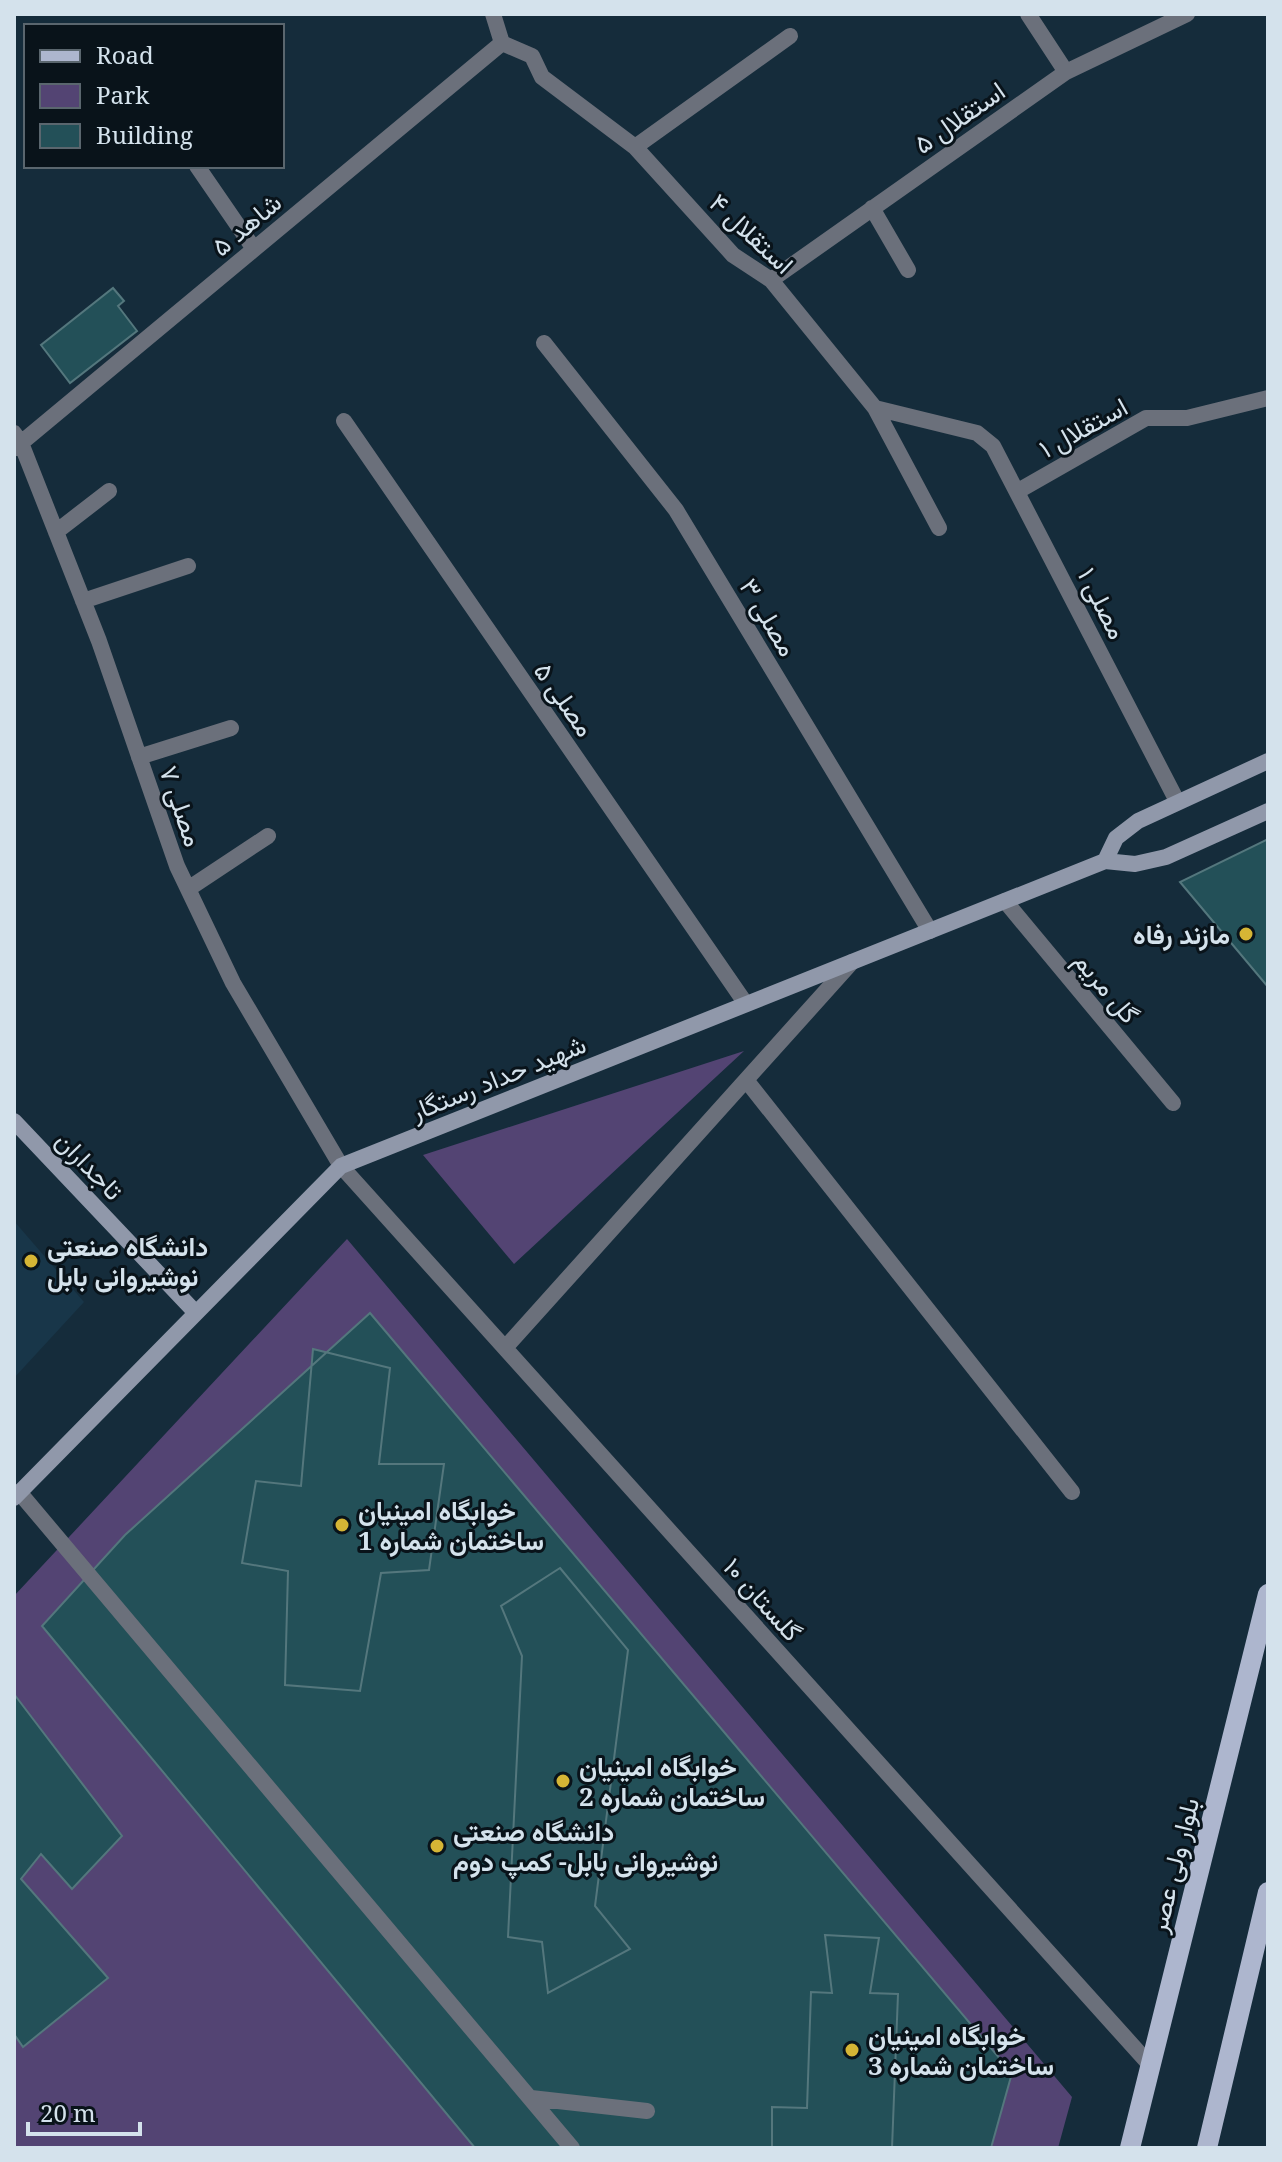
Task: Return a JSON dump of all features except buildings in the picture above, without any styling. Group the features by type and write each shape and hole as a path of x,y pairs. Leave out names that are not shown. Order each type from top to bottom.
{"main road":[{"path":"1105,861 1116,838 1138,821 1268,761"},
{"name":"شهید حداد رستگار","path":"16,1495 341,1166 1105,861 1135,864 1166,857 1268,811"},
{"name":"تاجداران","path":"14,1121 196,1313"},
{"name":"بلوار ولی عصر","path":"1130,2148 1268,1594"},
{"path":"1207,2148 1268,1892"}],"street":[{"path":"493,14 502,43"},
{"path":"1028,14 1066,72"},
{"name":"استقلال ۵","path":"771,280 1066,72 1187,14"},
{"path":"635,147 790,36"},
{"name":"استقلال ۴","path":"502,43 532,56 542,77 635,147 733,255 771,280 875,408 939,528"},
{"name":"شاهد ۵","path":"16,441 502,43"},
{"path":"198,168 254,249"},
{"path":"872,208 908,270"},
{"name":"مصلی ۳","path":"544,343 676,510 930,931"},
{"name":"استقلال ۱","path":"1018,491 1146,418 1187,418 1268,398"},
{"name":"مصلی ۱","path":"875,408 977,433 993,446 1177,801"},
{"name":"مصلی ۵","path":"344,421 746,1004"},
{"name":"مصلی ۷","path":"16,441 83,601 177,866 233,983 341,1166"},
{"path":"56,532 109,491"},
{"path":"83,601 188,566"},
{"path":"139,757 231,728"},
{"path":"188,889 268,836"},
{"name":"گل مریم","path":"1005,901 1173,1103"},
{"path":"505,1348 852,962"},
{"path":"746,1080 1072,1492"},
{"name":"گلستان ۱۰","path":"341,1166 1150,2065"},
{"path":"16,1495 572,2148"},
{"path":"531,2098 647,2111"}],"shaded area":[{"name":"دانشگاه صنعتی نوشیروانی بابل","path":"14,1221 84,1302 14,1378"}],"green space":[{"path":"744,1051 514,1264 423,1155"},
{"name":"دانشگاه صنعتی نوشیروانی بابل- کمپ دوم","path":"347,1239 1072,2097 1058,2148 14,2148 14,1596"}],"place":[{"name":"مازند رفاه","path":"1246,934"},
{"name":"دانشگاه صنعتی نوشیروانی بابل","path":"31,1261"},
{"name":"خوابگاه امینیان ساختمان شماره 1","path":"342,1525"},
{"name":"خوابگاه امینیان ساختمان شماره 2","path":"563,1781"},
{"name":"دانشگاه صنعتی نوشیروانی بابل- کمپ دوم","path":"437,1846"},
{"name":"خوابگاه امینیان ساختمان شماره 3","path":"852,2050"}]}
